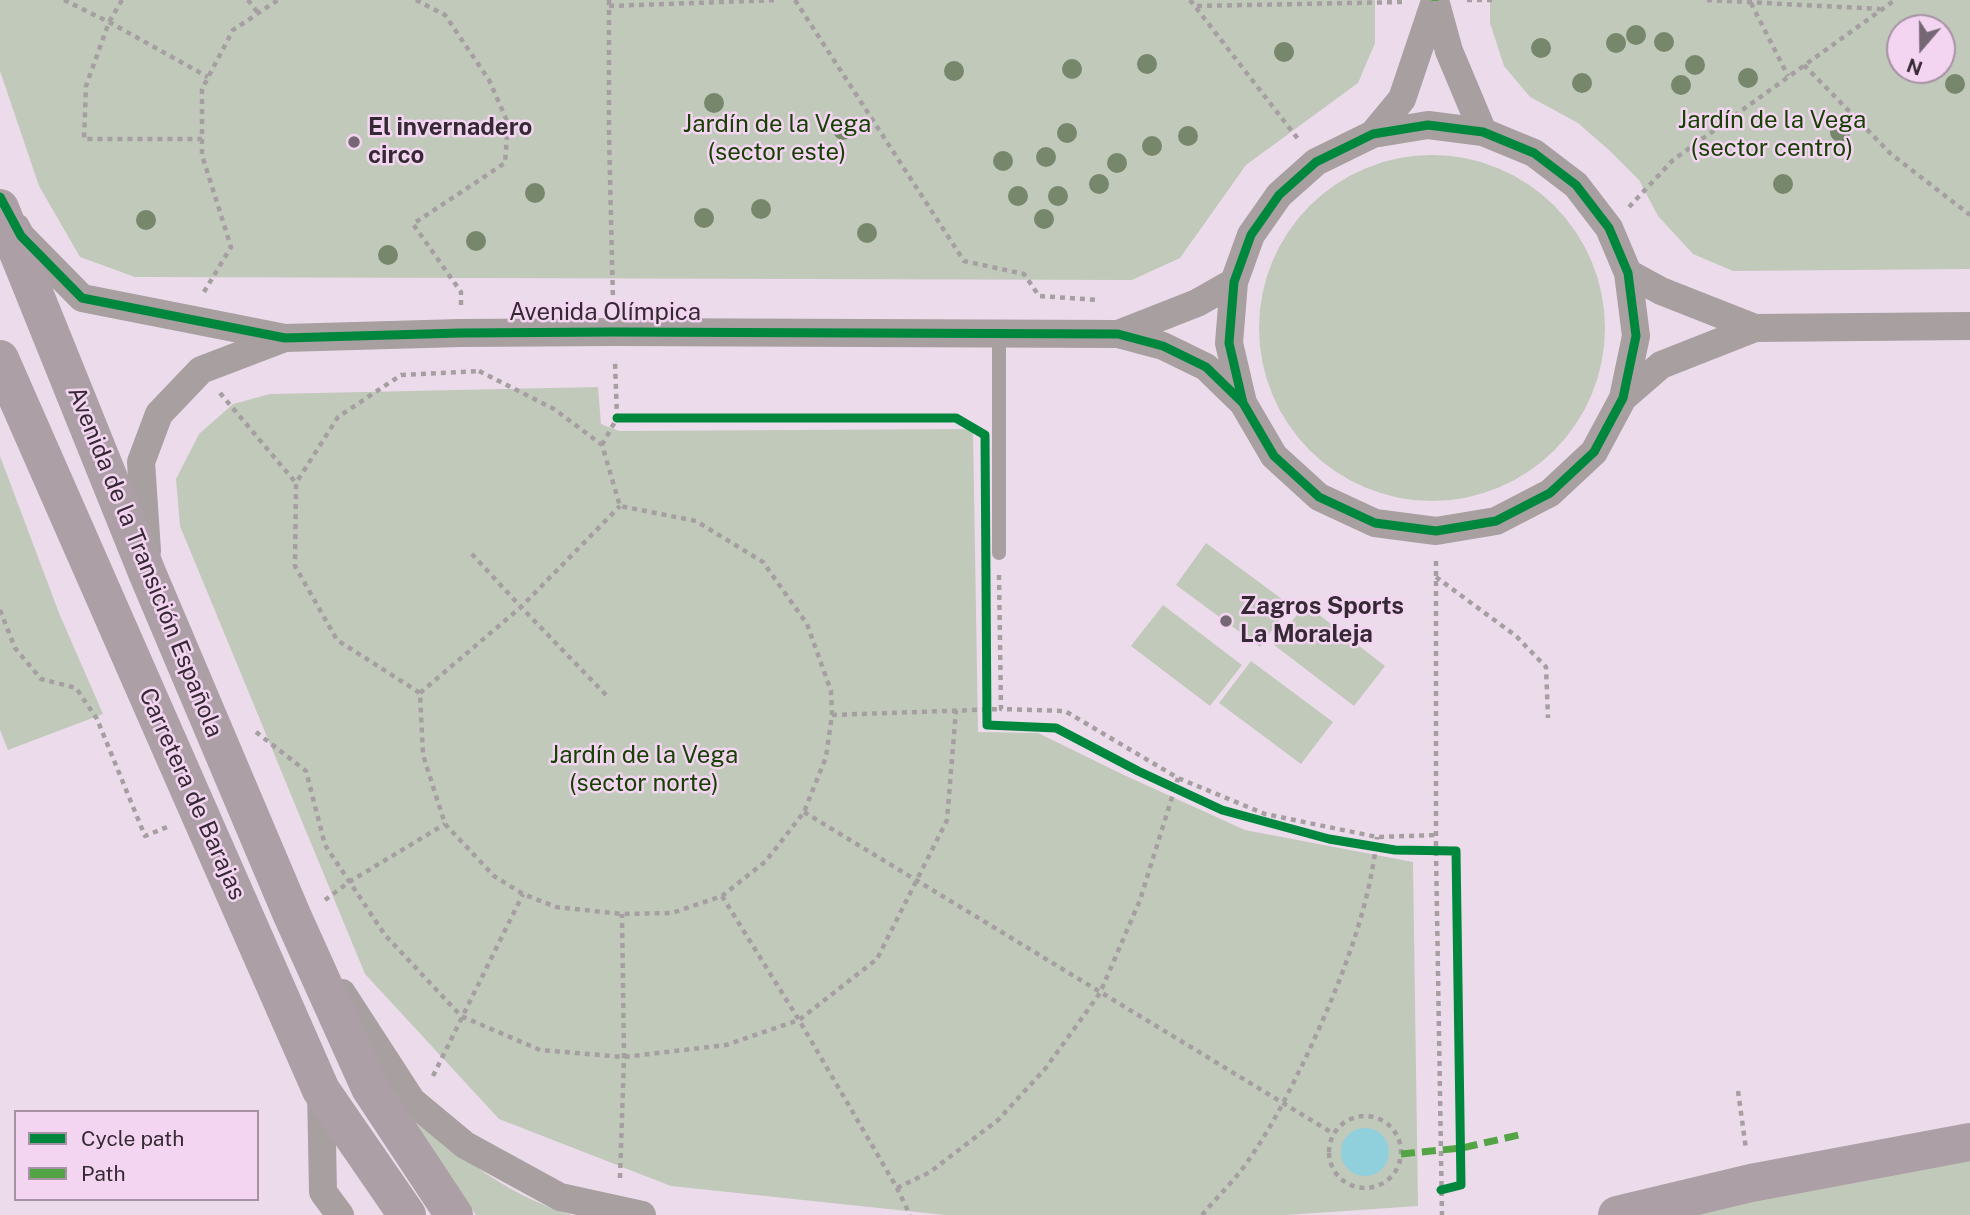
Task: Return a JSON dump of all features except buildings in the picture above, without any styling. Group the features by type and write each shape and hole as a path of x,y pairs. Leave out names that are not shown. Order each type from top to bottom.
{"main road":[{"name":"Avenida de la Transición Española","path":"0,208 148,575 306,909"},
{"name":"Carretera de Barajas","path":"0,359 321,1090 407,1215"},
{"path":"306,909 370,1088 454,1215"},
{"path":"1617,1215 1751,1183 1970,1142"}],"street":[{"path":"1435,1 1449,51 1483,132"},
{"path":"1373,134 1402,99 1435,1"},
{"path":"1428,125 1483,132 1534,153 1566,177 1576,185 1609,228 1628,273 1636,336 1623,398 1594,452 1550,494 1496,521 1436,531 1375,523 1320,497 1274,456 1243,403 1229,343 1234,282 1251,235 1279,195 1315,162 1373,134 1428,125"},
{"name":"Avenida Olímpica","path":"0,197 21,236 82,298 285,338 614,332 1111,333 1163,346 1206,368 1243,403"},
{"path":"1628,273 1661,291 1755,328"},
{"name":"Avenida Olímpica","path":"1111,333 1197,303 1234,282"},
{"path":"1623,398 1661,365 1755,328 1970,326"},
{"name":"Avenida Olímpica","path":"148,575 141,462 159,414 201,370 285,338"},
{"path":"306,909 412,1101 465,1145 560,1197 606,1210 642,1215"},
{"path":"321,1090 323,1192 340,1215"}],"lane":[{"path":"999,334 999,554"}],"path":[{"path":"64,0 110,22 208,77"},
{"path":"122,0 110,22 86,86 84,139 202,139"},
{"path":"248,0 258,13"},
{"path":"188,319 231,247 202,155 202,89 233,30 278,0"},
{"path":"416,0 445,15 489,80 508,123 505,163 413,224 461,292 460,333"},
{"path":"602,445 617,418 609,134 609,3 779,0"},
{"path":"795,0 964,261 1024,274 1039,296 1103,300 1111,333"},
{"path":"1190,0 1315,162"},
{"path":"1707,0 1882,9"},
{"path":"1609,228 1673,160 1895,0"},
{"path":"1197,6 1435,1"},
{"path":"1750,2 1788,77"},
{"path":"1804,65 1891,155 1970,215"},
{"path":"201,370 296,484"},
{"path":"420,693 337,639 295,566 296,484 338,417 401,374 479,371 554,409 602,445 620,506"},
{"path":"617,418 630,418"},
{"path":"420,693 521,607 620,506"},
{"path":"420,693 423,755 445,824 494,876 523,894 556,907 622,914 672,913 722,896 766,861 804,812 826,757 832,715 831,691 807,624 764,562 696,521 620,506"},
{"path":"1436,531 1436,835 1441,852 1446,1189 1442,1215"},
{"path":"471,553 606,695"},
{"path":"999,554 1001,709"},
{"path":"1436,577 1516,636 1546,667 1548,718"},
{"path":"0,610 15,648 41,679 76,688 97,719 145,836 200,814"},
{"path":"986,697 987,725"},
{"path":"832,715 1001,709 1065,711 1178,778 1265,814 1377,837 1436,835"},
{"path":"252,729 306,771 325,845 385,935 461,1016 540,1050 624,1057 726,1045 799,1020 877,960 947,820 956,710"},
{"path":"897,1188 930,1172 998,1119 1045,1069 1100,993 1140,900 1178,778"},
{"path":"1162,782 1186,793"},
{"path":"804,812 1334,1134"},
{"path":"1235,814 1315,835"},
{"path":"306,909 445,824"},
{"path":"1202,1215 1250,1159 1283,1104 1324,1018 1362,917 1374,866 1377,837"},
{"path":"1355,844 1382,848"},
{"path":"1423,852 1441,852"},
{"path":"431,1080 523,894"},
{"path":"722,896 799,1020 910,1215"},
{"path":"620,1186 624,1057 622,914"},
{"path":"1363,1116 1386,1123 1400,1143 1398,1166 1392,1176 1382,1183 1360,1188 1339,1177 1329,1156 1334,1134 1341,1125 1363,1116"}],"green space":[{"name":"Jardín de la Vega (sector este)","path":"0,0 1375,0 1375,43 1358,83 1246,165 1180,258 1132,280 135,277 80,257 39,186 0,71"},
{"name":"Jardín de la Vega (sector centro)","path":"1490,0 1970,0 1970,269 1733,271 1693,254 1658,216 1639,180 1610,151 1578,123 1530,97 1504,66 1490,23"},
{"path":"1432,155 1466,158 1514,175 1542,194 1566,218 1585,246 1598,278 1605,328 1602,362 1585,410 1566,438 1542,462 1514,481 1482,494 1432,501 1398,498 1350,481 1322,462 1298,438 1279,410 1266,378 1259,328 1262,294 1279,246 1298,218 1322,194 1350,175 1382,162"},
{"name":"Jardín de la Vega (sector norte)","path":"598,387 601,424 619,431 973,429 978,732 1038,733 1245,830 1413,862 1418,1206 1287,1215 945,1215 671,1186 499,1119 365,974 180,526 176,479 199,434 233,404 270,394"},
{"path":"0,456 59,613 103,714 8,750 0,730"},
{"path":"1206,543 1290,605 1260,647 1176,585"},
{"path":"1305,604 1385,666 1354,706 1274,645"},
{"path":"1163,605 1242,665 1210,706 1131,646"},
{"path":"1251,661 1333,722 1301,764 1219,703"},
{"path":"397,1103 457,1153 500,1183 572,1215 476,1215"},
{"path":"1970,1159 1970,1215 1677,1215"}],"water":[{"path":"1365,1128 1382,1135 1389,1152 1382,1169 1365,1176 1348,1169 1341,1152 1348,1135"}],"marked path":[{"path":"1401,1154 1462,1148 1523,1134"}],"cycle path":[{"path":"0,197 21,236 82,298 285,338 614,332 1118,334 1163,346 1206,367 1243,403 1274,456 1319,497 1375,523 1436,531 1496,521 1550,493 1594,452 1623,398 1636,336 1628,273 1609,228 1576,185 1534,153 1483,132 1428,125 1373,134 1316,162 1279,195 1251,235 1234,282 1229,343 1243,403"},
{"path":"617,418 956,418 985,435 987,725 1056,728 1138,771 1222,810 1329,839 1395,850 1456,851 1461,1185 1441,1190"}],"place":[{"name":"El invernadero circo","path":"354,142"},
{"name":"Zagros Sports La Moraleja","path":"1226,621"}]}
